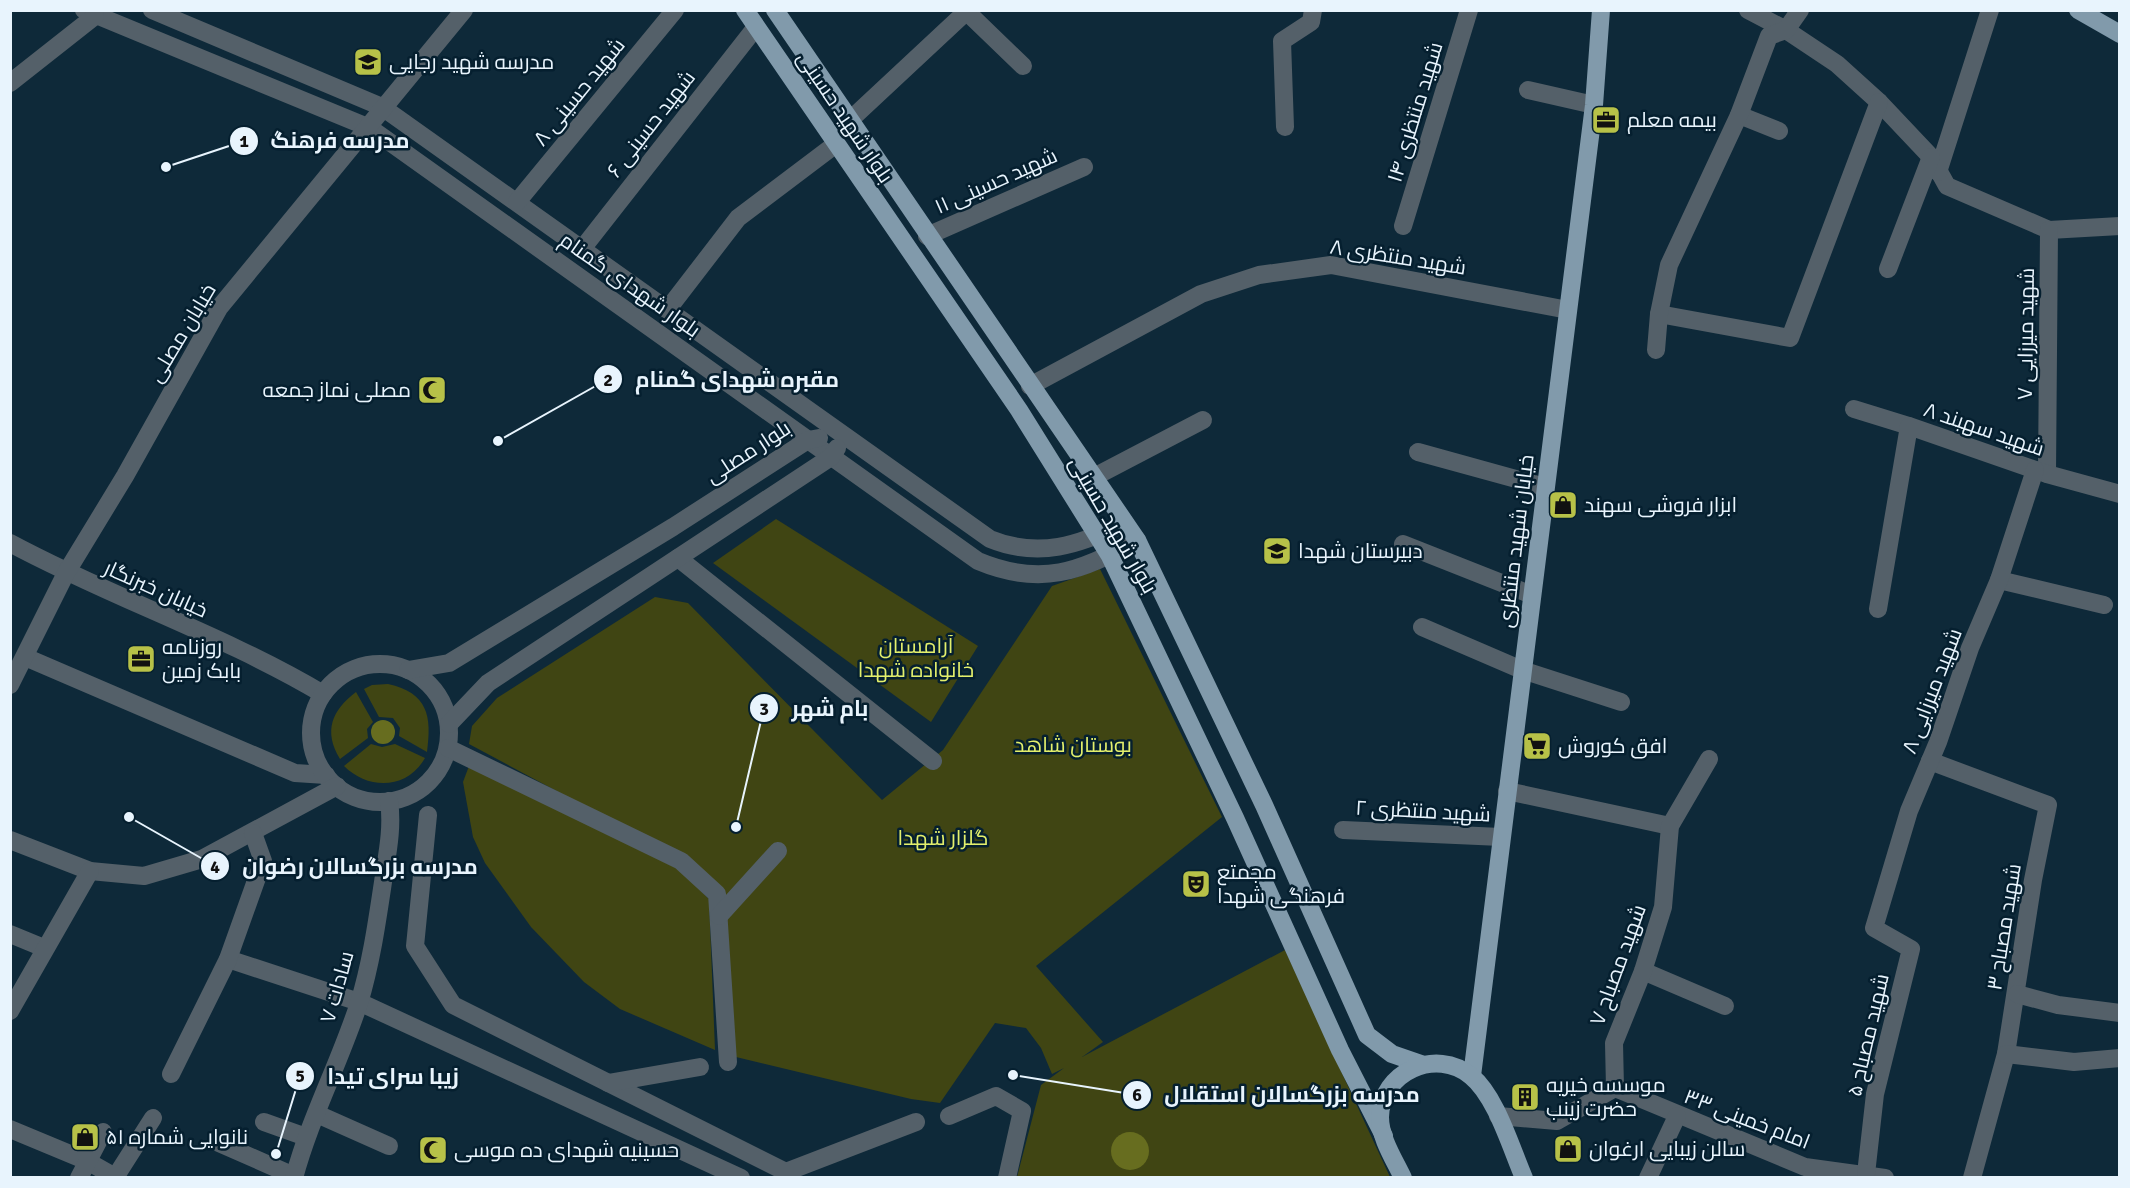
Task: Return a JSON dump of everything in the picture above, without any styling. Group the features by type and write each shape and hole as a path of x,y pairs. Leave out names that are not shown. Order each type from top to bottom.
{"main road":[{"name":"بلوار شهید حسینی","path":"745,10 1019,410 1110,556 1235,818 1340,1050 1403,1178"},
{"name":"بلوار شهید حسینی","path":"775,10 927,236 1137,540 1264,805 1367,1035 1392,1054 1421,1064 1439,1063 1457,1066 1472,1076"},
{"name":"خیابان شهید منتظری","path":"1472,1076 1594,105 1601,10"},
{"path":"2078,10 2120,34"},
{"path":"1340,1050 1356,1047 1367,1035"},
{"path":"1384,1136 1380,1118 1387,1092 1405,1072 1421,1064"},
{"path":"1472,1076 1484,1090 1498,1116 1524,1178"}],"street":[{"name":"بلوار شهدای گمنام","path":"152,10 382,107 990,539 1009,547 1032,551 1097,536 1125,523"},
{"name":"خیابان مصلی","path":"10,685 66,573 125,476 219,308 370,128 382,107 464,10"},
{"name":"شهید حسینی ۸","path":"517,202 675,10"},
{"path":"1285,127 1282,40 1311,22 1313,10"},
{"name":"شهید منتظری ۱۴","path":"1403,226 1469,10"},
{"path":"1748,10 1786,30 1837,64 1879,102 1934,164 1947,186 2049,230 2120,226"},
{"path":"1656,350 1659,314 1669,265 1739,115 1769,36 1786,30 1800,10"},
{"path":"1888,269 1934,164 1990,10"},
{"path":"849,121 968,11 1023,66"},
{"name":"بلوار شهدای گمنام","path":"89,13 370,128 978,561 1002,571 1032,576 1059,573 1110,556 1137,540"},
{"path":"10,83 89,13"},
{"name":"شهید حسینی ۶","path":"582,249 756,27"},
{"path":"1528,90 1594,105"},
{"path":"1659,314 1790,338 1879,102"},
{"path":"1739,115 1779,131"},
{"path":"668,309 738,218 836,144"},
{"name":"شهید حسینی ۱۱","path":"927,236 1084,167"},
{"name":"شهید میرزایی ۷","path":"2041,472 2049,230"},
{"name":"شهید منتظری ۸","path":"1030,386 1201,294 1259,275 1307,268 1331,265 1568,310"},
{"path":"1854,409 1909,426"},
{"path":"1094,477 1203,420"},
{"name":"شهید سهبند ۸","path":"1878,609 1909,426 2041,472 2120,494"},
{"path":"449,724 488,683 831,457 845,435"},
{"name":"بلوار مصلی","path":"408,669 449,663 673,527 808,440 845,435"},
{"path":"1418,452 1545,487"},
{"name":"شهید میرزایی ۸","path":"1874,928 1909,811 1930,761 1970,648 2041,472"},
{"name":"خیابان خبرنگار","path":"10,543 66,573 285,672 323,694"},
{"path":"1403,544 1532,595"},
{"path":"678,558 933,761"},
{"path":"1999,580 2104,605"},
{"path":"1422,627 1522,669 1622,702"},
{"path":"25,657 296,773 331,781 362,799 389,801 416,792 428,782 438,770 448,748 449,724 442,702 428,683 408,669 385,664 361,666 339,677 323,694 315,710 312,735 317,760 331,781"},
{"path":"448,748 681,861 717,894 728,1062"},
{"name":"شهید مصباح ۷","path":"1616,1088 1614,1043 1643,971 1663,907 1670,826 1709,759"},
{"name":"شهید مصباح ۳","path":"1930,761 2048,805 2022,942 2017,994 2006,1054 1972,1178"},
{"path":"10,840 90,871 144,876 202,859 254,833 331,781"},
{"path":"1507,791 1670,826"},
{"name":"سادات ۷","path":"294,1177 306,1137 317,1114 359,1002 379,907 392,819 389,801"},
{"path":"428,815 415,946 453,1005 786,1172 915,1122"},
{"name":"شهید منتظری ۲","path":"1343,830 1501,837"},
{"path":"171,1074 228,959 263,861 254,833"},
{"path":"719,916 778,851"},
{"path":"10,1011 90,871"},
{"name":"شهید مصباح ۵","path":"1866,1174 1875,1094 1911,949 1874,928"},
{"path":"10,934 44,948"},
{"path":"228,959 359,1002 741,1178"},
{"path":"1643,971 1725,1006"},
{"path":"2017,994 2058,1005 2120,1013"},
{"path":"2006,1054 2074,1062 2120,1058"},
{"path":"608,1083 700,1067"},
{"path":"1498,1116 1557,1121 1616,1088"},
{"name":"امام خمینی ۳۳","path":"1616,1088 1802,1172 1866,1174 1885,1178"},
{"path":"949,1116 996,1096 1022,1112 1007,1178"},
{"path":"317,1114 389,1146"},
{"path":"1648,1178 1677,1116"},
{"path":"10,1129 83,1169 116,1177 153,1118"},
{"path":"264,1122 306,1137"},
{"path":"83,1169 104,1132"},
{"path":"219,1143 294,1177"}],"green space":[{"name":"آرامستان خانواده شهدا","path":"776,519 978,646 931,722 713,563"},
{"path":"1100,569 1222,817 1036,966 1103,1042 1082,1057 1285,950 1390,1177 1017,1177 1041,1085 1064,1068 1052,1074 1041,1048 1026,1028 995,1023 940,1103 911,1099 736,1057 720,892 639,835 469,744 472,726 497,698 655,597 688,603 882,800 943,750 1052,586"},
{"path":"388,684 412,693 424,708 429,727 427,752 399,736 400,728 393,718 379,717 364,689 372,685"},
{"path":"356,692 373,722 367,729 368,738 340,759 335,749 331,730 341,706"},
{"path":"371,744 382,747 395,744 425,758 417,769 398,781 375,782 354,774 344,766"},
{"path":"469,766 679,869 709,899 715,1050 620,1009 584,982 531,927 485,863 473,837 463,782"}],"shaded area":[{"path":"383,720 388,721 394,727 394,737 388,743 383,744 378,743 372,737 371,732 372,727 378,721"},
{"path":"1130,1132 1144,1137 1149,1151 1144,1165 1130,1170 1116,1165 1111,1151 1116,1137"}],"place":[{"name":"مدرسه شهید رجایی","path":"368,62"},
{"name":"بیمه معلم","path":"1606,120"},
{"name":"مدرسه فرهنگ","path":"166,167"},
{"name":"مصلی نماز جمعه","path":"432,390"},
{"name":"مقبره شهدای گمنام","path":"498,441"},
{"name":"ابزار فروشی سهند","path":"1563,505"},
{"name":"دبیرستان شهدا","path":"1277,551"},
{"name":"روزنامه بابک زمین","path":"141,659"},
{"name":"افق کوروش","path":"1537,746"},
{"name":"مدرسه بزرگسالان رضوان","path":"129,817"},
{"name":"بام شهر","path":"736,827"},
{"name":"مجمتع فرهنگی شهدا","path":"1196,884"},
{"name":"مدرسه بزرگسالان استقلال","path":"1013,1075"},
{"name":"موسسه خیریه حضرت زینب","path":"1525,1097"},
{"name":"نانوایی شماره ۵۱","path":"85,1137"},
{"name":"سالن زیبایی ارغوان","path":"1568,1149"},
{"name":"حسینیه شهدای ده موسی","path":"433,1150"},
{"name":"زیبا سرای تیدا","path":"276,1154"}],"park label":[{"name":"بوستان شاهد","path":"1073,745"},
{"name":"گلزار شهدا","path":"943,838"}]}
